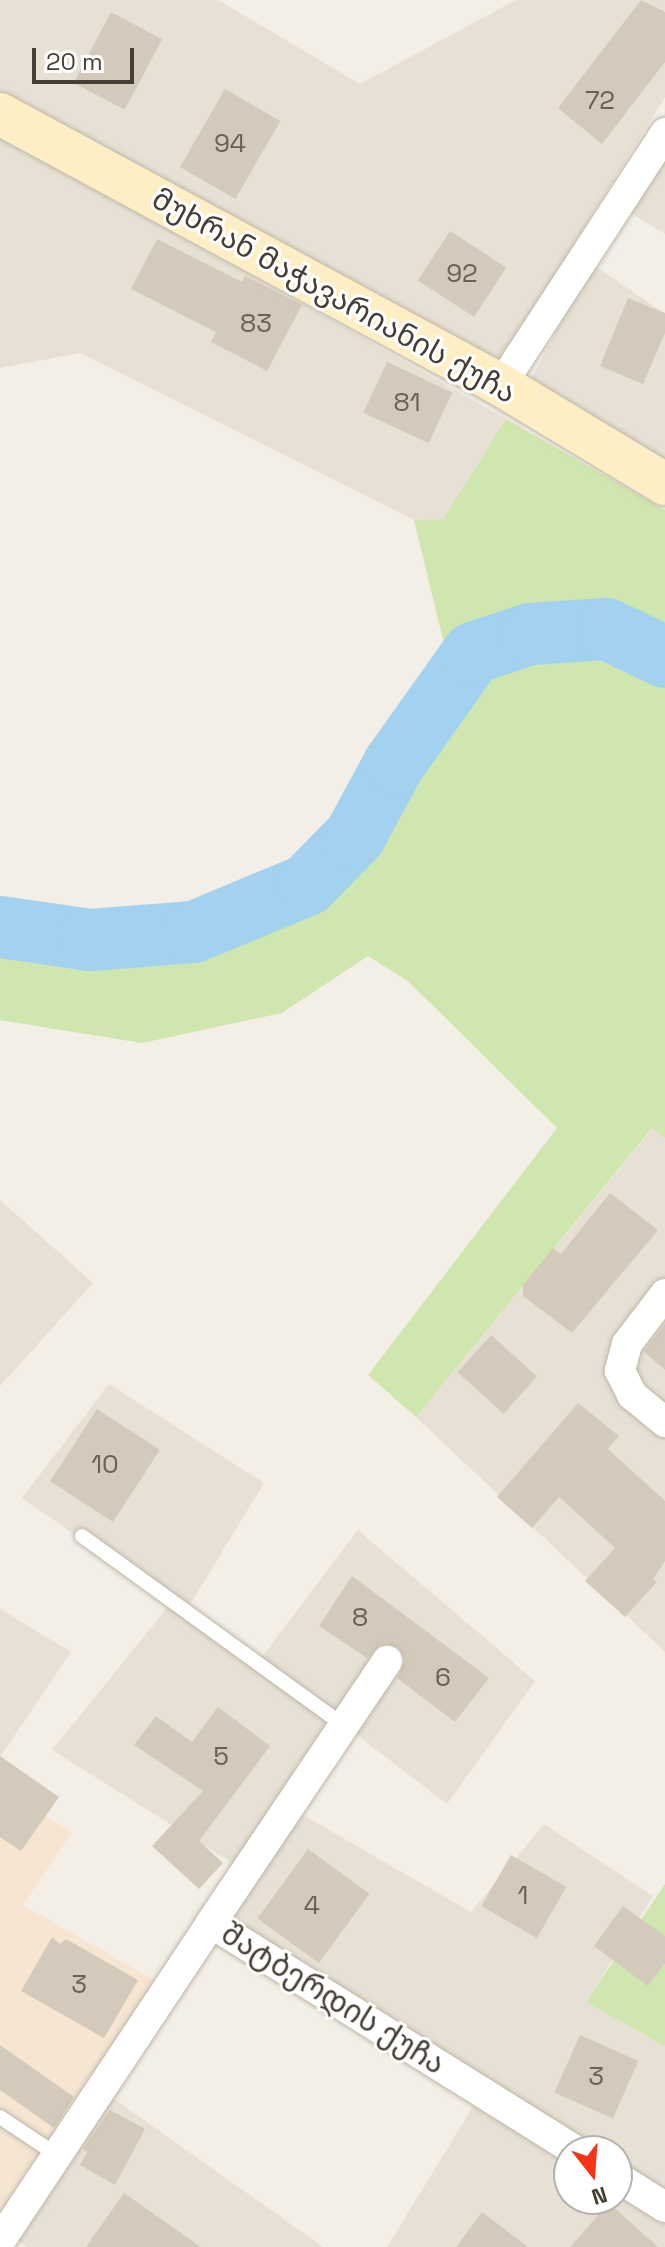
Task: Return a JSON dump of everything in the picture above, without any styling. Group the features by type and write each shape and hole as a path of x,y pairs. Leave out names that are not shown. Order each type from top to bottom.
{"street":[{"name":"მუხრან მაჭავარიანის ქუჩა","path":"0,114 501,385 665,484"},
{"path":"501,385 665,133"},
{"path":"665,1294 627,1344 620,1371 632,1395 665,1422"},
{"path":"211,1923 387,1661"},
{"name":"შატბერდის ქუჩა","path":"0,2241 211,1923 553,2137"},
{"path":"633,2187 665,2207"}],"lane":[{"path":"82,1536 343,1725"},
{"path":"0,2117 57,2155"}],"shaded area":[{"path":"0,0 218,0 360,84 516,0 665,0 665,97 501,362 0,91"},
{"path":"0,133 506,419 443,519 414,520 80,353 0,368"},
{"path":"665,133 665,234 618,205"},
{"path":"592,264 665,314 665,463 530,381"},
{"path":"653,1128 665,1138 665,1652 416,1417"},
{"path":"0,1200 93,1283 0,1386"},
{"path":"109,1384 264,1483 186,1611 258,1662 358,1530 535,1681 447,1804 344,1725 289,1807 471,1912 544,1824 653,1896 586,2002 665,2046 665,2247 387,2247 482,2092 211,1923 245,1871 52,1750 172,1602 22,1498"},
{"path":"0,1609 71,1652 0,1757"},
{"path":"0,1789 72,1832 23,1905 168,1988 0,2240"},
{"path":"100,2089 323,2247 27,2247 6,2232"}],"green space":[{"path":"506,419 665,510 665,634 570,602 511,617 445,648 414,520 443,519"},
{"path":"607,629 665,657 665,1138 652,1128 416,1417 368,1375 557,1128 409,982 368,956 282,1013 142,1043 0,1020 0,927 90,940 194,932 307,885 355,836 394,764 473,653 530,634"},
{"path":"665,1884 665,2046 586,2002"}],"building":[{"path":"641,0 665,12 665,62 602,144 558,108"},
{"path":"111,12 162,39 125,110 73,83"},
{"path":"225,89 280,121 235,199 180,167"},
{"path":"450,231 506,267 474,317 418,280"},
{"path":"157,239 242,282 245,276 302,305 267,371 211,342 216,332 131,289"},
{"path":"628,298 665,313 665,333 643,384 600,366"},
{"path":"387,362 452,392 429,443 363,413"},
{"path":"610,1193 658,1230 572,1333 523,1296 523,1285 553,1248 561,1254"},
{"path":"665,1324 665,1370 644,1352"},
{"path":"491,1335 537,1376 504,1414 458,1372"},
{"path":"578,1403 619,1436 608,1449 665,1501 665,1561 653,1579 657,1582 625,1617 585,1581 615,1548 559,1497 532,1528 497,1497"},
{"path":"97,1409 160,1450 113,1522 50,1481"},
{"path":"352,1576 489,1678 455,1722 397,1678 405,1661 398,1647 380,1645 367,1658 319,1626"},
{"path":"218,1707 270,1746 199,1841 223,1863 199,1889 152,1846 203,1791 134,1745 156,1716 192,1742"},
{"path":"0,1756 59,1797 21,1851 0,1837"},
{"path":"308,1849 369,1894 319,1963 257,1919"},
{"path":"511,1855 566,1887 537,1938 482,1906"},
{"path":"623,1906 665,1936 665,1963 648,1986 594,1946"},
{"path":"52,1937 60,1944 66,1939 138,1980 104,2038 21,1991"},
{"path":"580,2035 638,2061 613,2119 554,2093"},
{"path":"0,2045 74,2097 54,2128 0,2090"},
{"path":"110,2110 145,2129 115,2185 80,2165 87,2152 83,2149"},
{"path":"124,2193 201,2247 86,2247"},
{"path":"482,2212 528,2247 456,2247"},
{"path":"598,2215 622,2215 658,2247 570,2247"}],"waterway":[{"path":"0,927 90,940 194,932 307,885 355,836 394,764 473,653 530,634 607,629 665,657"}]}
